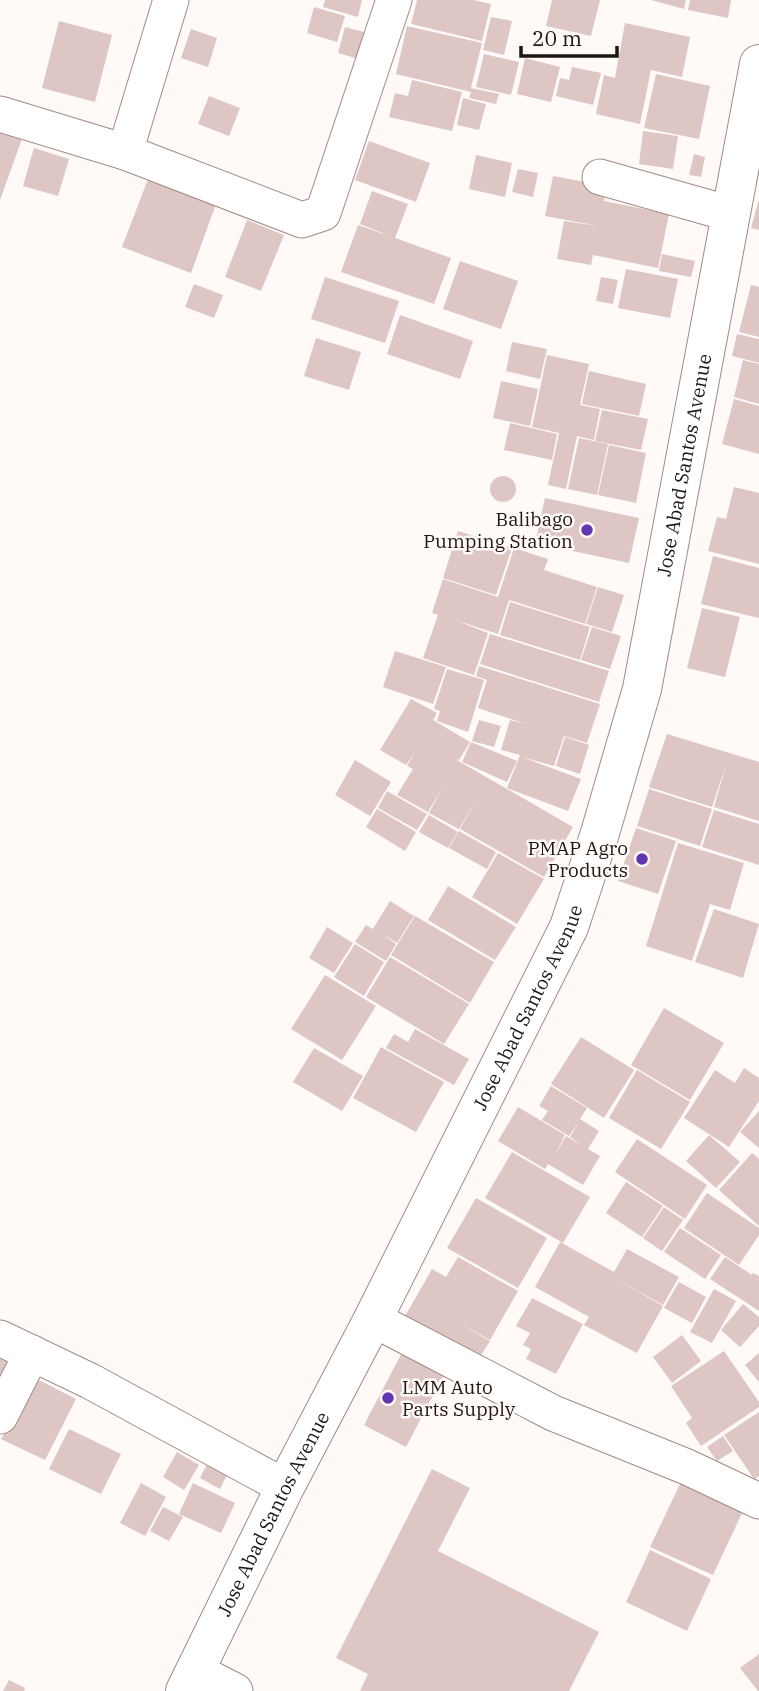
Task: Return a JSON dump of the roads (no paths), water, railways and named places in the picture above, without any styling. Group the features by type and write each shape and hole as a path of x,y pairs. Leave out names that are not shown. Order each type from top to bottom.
{"highway":[{"name":"Jose Abad Santos Avenue","path":"190,1681 569,927 642,689 759,64"}],"street":[{"path":"125,152 171,0"},
{"path":"0,114 125,152 302,220 323,213 394,0"},
{"path":"600,177 731,214"},
{"path":"373,1319 553,1413 687,1467 759,1501"},
{"path":"0,1338 90,1381 285,1488"},
{"path":"0,1416 32,1353"},
{"path":"190,1681 234,1691"}],"place":[{"name":"Balibago Pumping Station","path":"587,530"},
{"name":"PMAP Agro Products","path":"642,859"},
{"name":"LMM Auto Parts Supply","path":"388,1398"}]}
